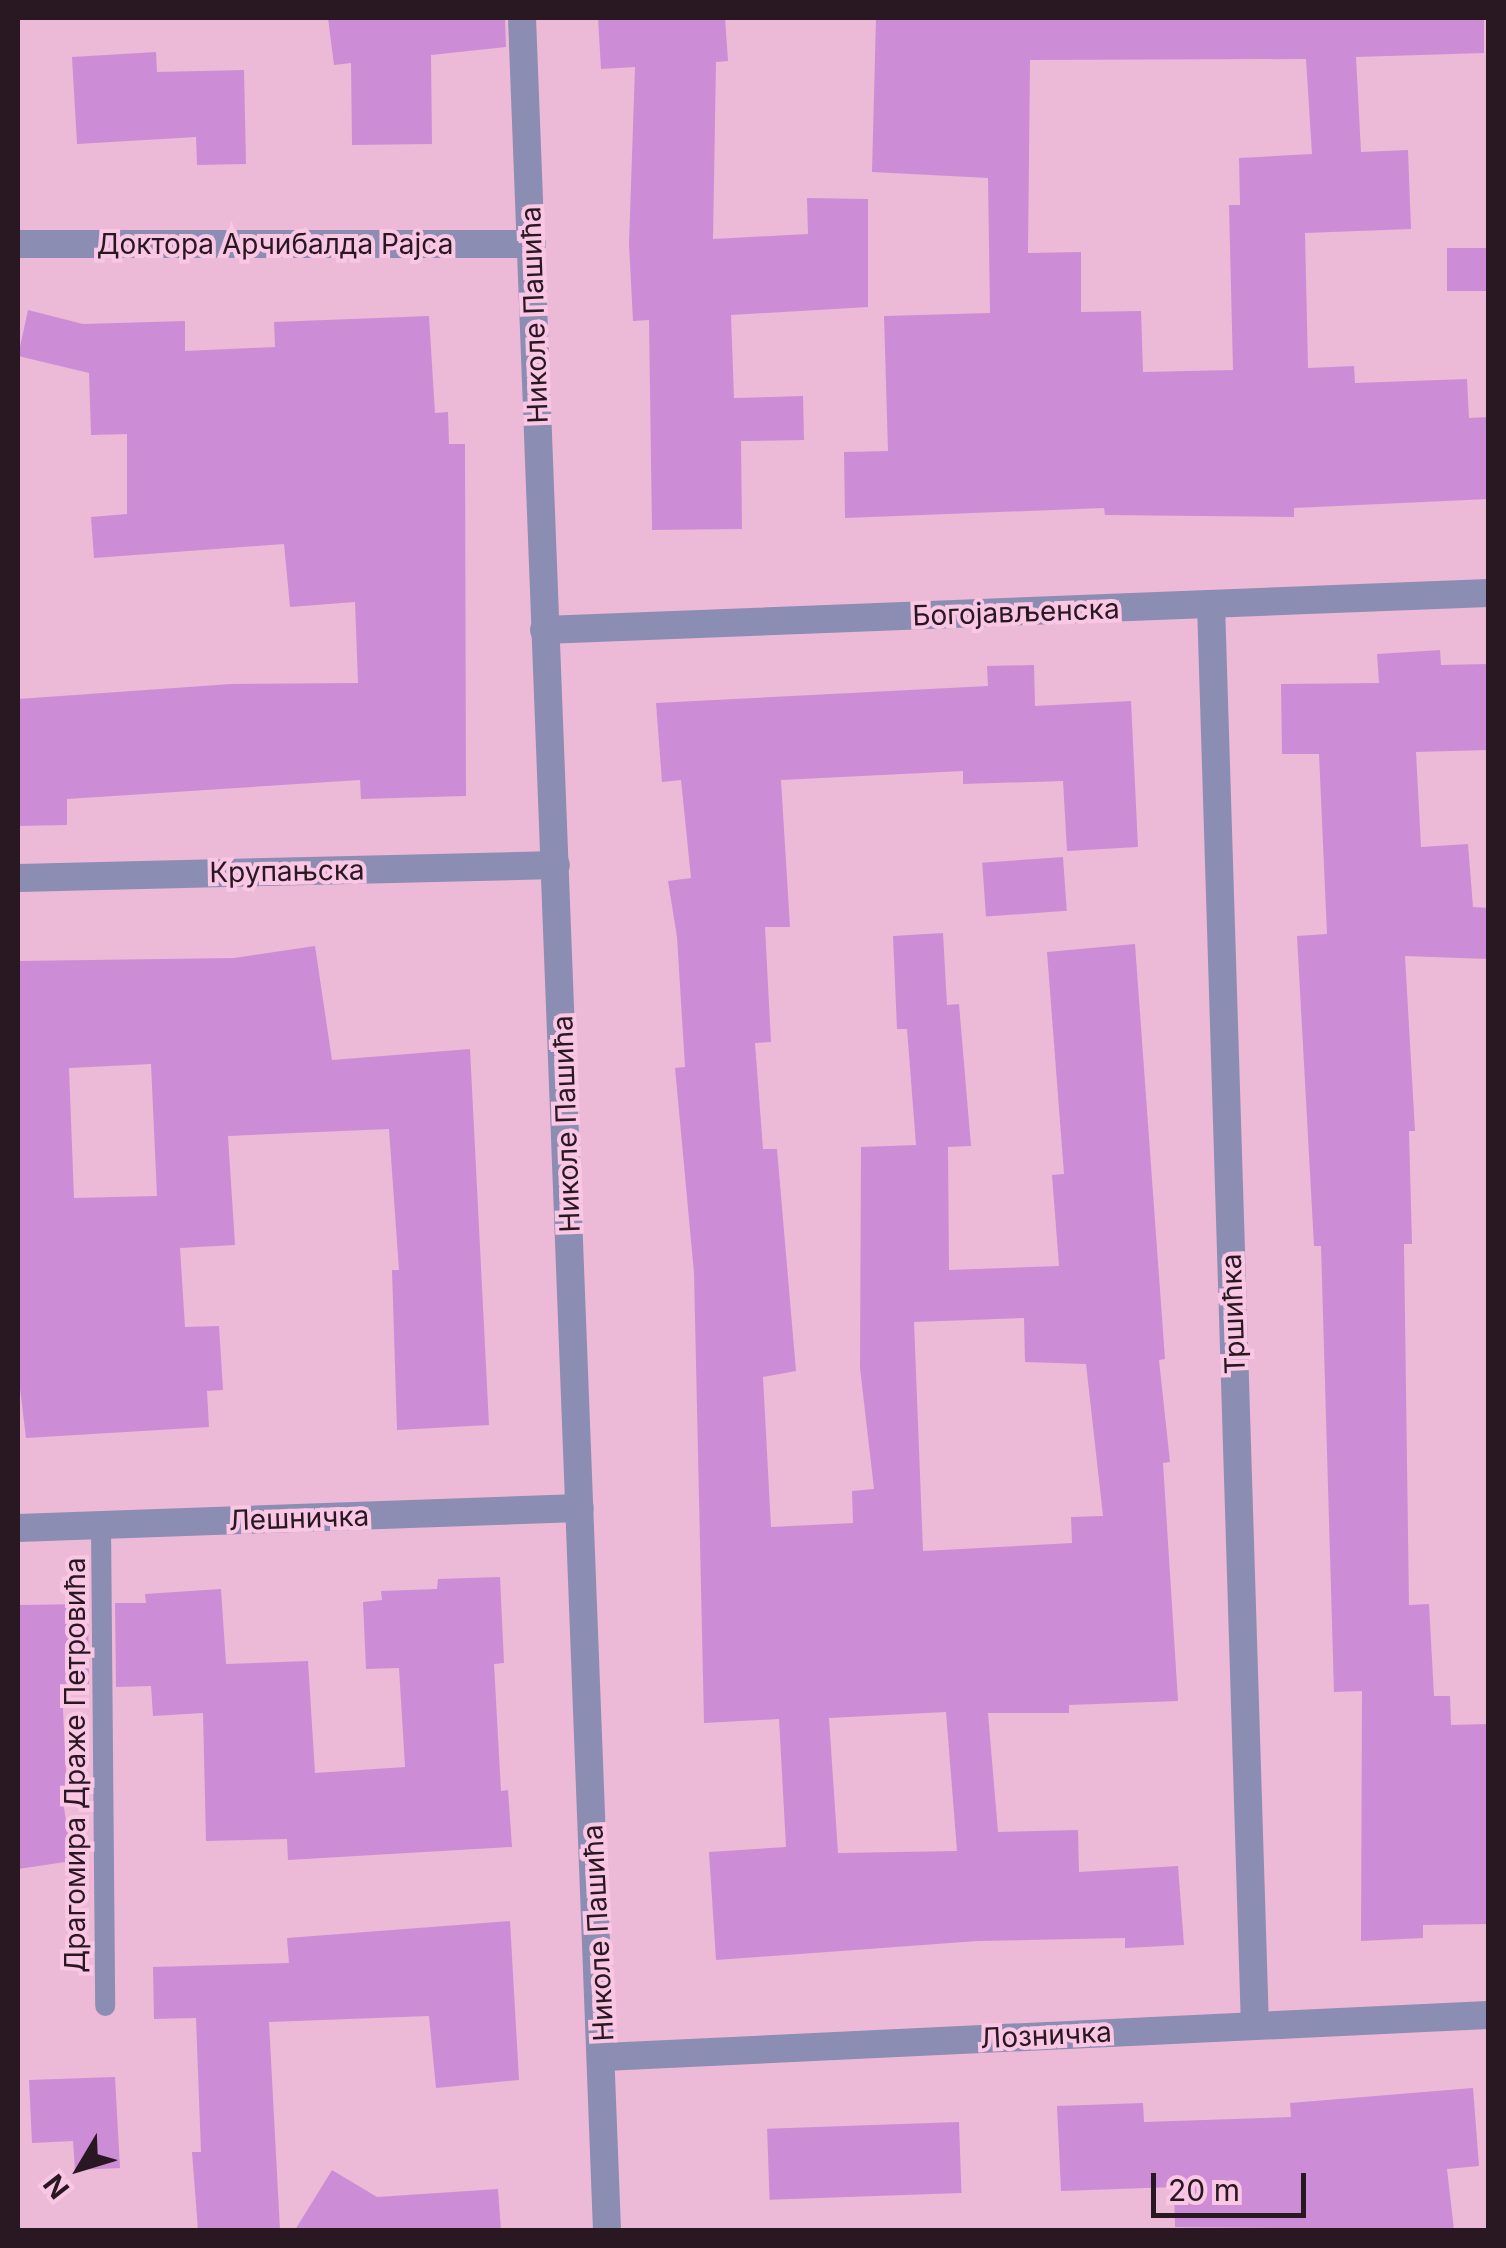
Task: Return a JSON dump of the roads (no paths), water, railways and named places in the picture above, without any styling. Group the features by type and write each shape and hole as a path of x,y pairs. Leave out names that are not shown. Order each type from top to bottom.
{"street":[{"name":"Николе Пашића","path":"522,18 604,2056 607,2230"},
{"name":"Доктора Арчибалда Рајса","path":"18,244 532,244"},
{"name":"Богојављенска","path":"544,630 1488,594"},
{"name":"Тршићка","path":"1211,604 1255,2024"},
{"name":"Крупањска","path":"18,878 556,865"},
{"name":"Лешничка","path":"18,1528 580,1508"},
{"name":"Лозничка","path":"604,2056 1488,2015"}],"lane":[{"name":"Драгомира Драже Петровића","path":"101,1525 105,2006"}]}
